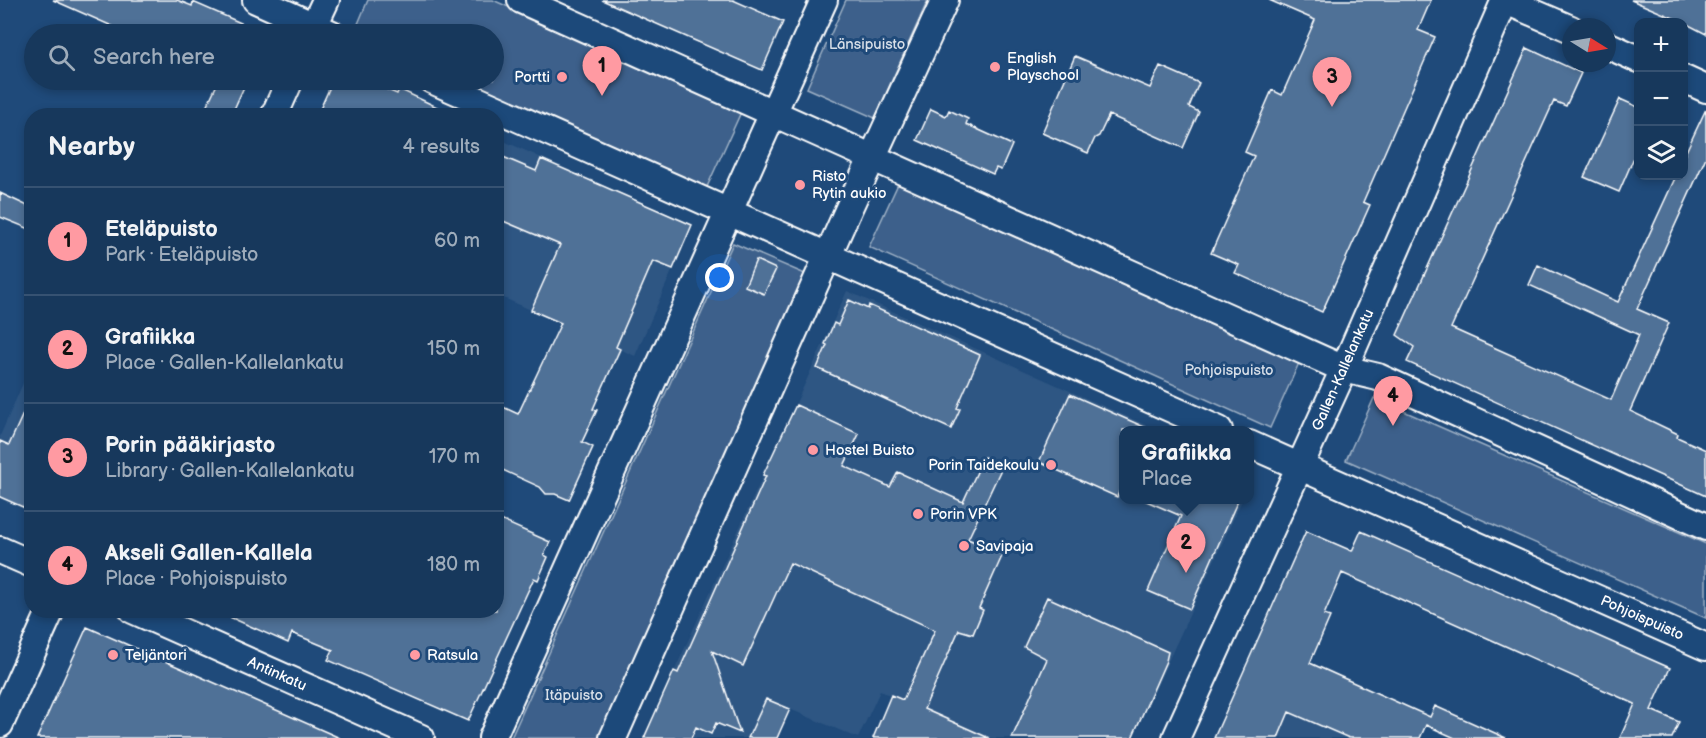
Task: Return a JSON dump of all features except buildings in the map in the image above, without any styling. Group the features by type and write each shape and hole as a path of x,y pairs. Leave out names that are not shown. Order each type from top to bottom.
{"street":[{"path":"255,0 303,24"},
{"path":"321,24 326,0"},
{"path":"521,0 1344,369 1378,377 1706,527"},
{"path":"492,738 824,0"},
{"path":"613,738 827,257 945,0"},
{"path":"1505,0 1562,25"},
{"name":"Gallen-Kallelankatu","path":"1176,738 1344,369 1505,0"},
{"path":"1616,49 1634,57"},
{"path":"1688,81 1706,89"},
{"path":"278,108 286,90"},
{"path":"454,90 495,108"},
{"path":"504,112 1210,426"},
{"name":"Pohjoispuisto","path":"1254,446 1706,647"},
{"path":"0,550 24,560"},
{"path":"0,724 47,618"},
{"name":"Antinkatu","path":"151,618 421,738"}],"shaded area":[{"path":"504,141 692,225 635,356 504,298"},
{"path":"847,291 1148,426 1119,426 1119,504 1240,504 1133,738 990,738 880,691 858,738 766,699 748,738 644,738"},
{"path":"24,381 24,508 0,497 0,436"},
{"path":"1236,688 1349,738 1214,738"}],"green space":[{"path":"368,0 493,0 741,112 706,189 485,90 504,90 504,24 358,24"},
{"name":"Länsipuisto","path":"846,0 928,0 875,118 807,88"},
{"name":"Pohjoispuisto","path":"898,184 1299,363 1270,428 869,247"},
{"name":"Itäpuisto","path":"733,243 805,274 598,738 511,738"},
{"path":"1374,398 1706,544 1706,618 1346,460"}],"place":[{"name":"English Playschool","path":"995,67"},
{"name":"Portti","path":"562,77"},
{"name":"Eteläpuisto","path":"602,96"},
{"name":"Porin pääkirjasto","path":"1332,107"},
{"name":"Risto Rytin aukio","path":"800,185"},
{"name":"Akseli Gallen-Kallela","path":"1393,426"},
{"name":"Hostel Buisto","path":"813,450"},
{"name":"Porin Taidekoulu","path":"1051,465"},
{"name":"Porin VPK","path":"918,514"},
{"name":"Savipaja","path":"964,546"},
{"name":"Grafiikka","path":"1186,573"},
{"name":"Teljäntori","path":"113,655"},
{"name":"Ratsula","path":"415,655"}]}
